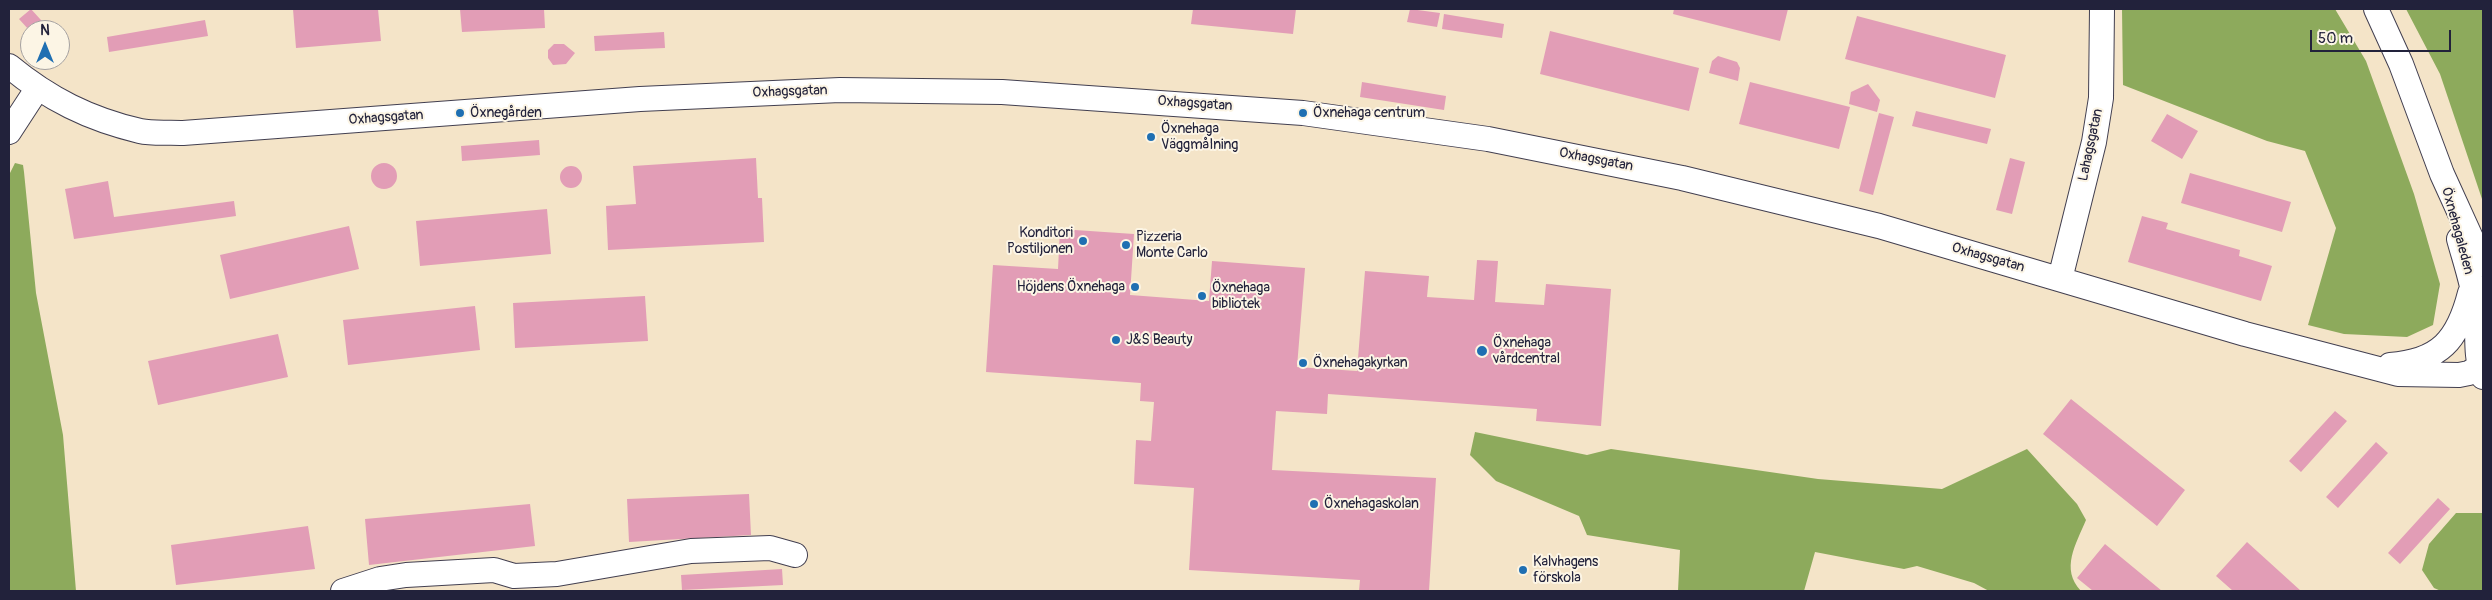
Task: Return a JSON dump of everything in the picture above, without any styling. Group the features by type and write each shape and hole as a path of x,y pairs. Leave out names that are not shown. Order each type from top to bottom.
{"street":[{"name":"Lahagsgatan","path":"2060,278 2095,134 2101,98 2102,9"},
{"name":"Öxnehagaleden","path":"2376,9 2401,64 2442,174 2483,264"},
{"name":"Oxhagsgatan","path":"9,66 37,89 81,113 141,131 182,133 640,99 840,90 1002,92 1294,112 1479,138 1655,172 1880,226 2245,334 2398,374 2459,375 2481,364"},
{"path":"9,132 37,89"},
{"name":"Öxnehagaleden","path":"2442,174 2476,308 2481,364"},
{"name":"Oxhagsgatan","path":"2368,366 2418,360 2436,354 2458,330 2471,285"},
{"path":"2418,360 2481,364"},
{"path":"344,591 380,579 406,575 494,570 514,576 557,574 691,551 770,548 795,555"}],"green space":[{"path":"2122,9 2335,9 2366,61 2414,194 2440,284 2433,325 2407,337 2344,334 2308,325 2336,228 2305,151 2267,141 2123,85"},
{"path":"2406,9 2483,9 2483,202 2440,74"},
{"path":"15,163 23,165 36,293 63,435 76,591 9,591 9,175"},
{"path":"1475,432 1587,455 1611,449 1818,479 1942,489 2027,449 2077,504 2086,520 2074,547 2071,565 2075,583 2081,591 1989,591 1974,583 1917,566 1904,569 1815,552 1804,591 1678,591 1680,550 1587,535 1579,516 1496,481 1470,455"},
{"path":"2456,513 2483,513 2483,591 2441,591 2434,588 2422,570 2429,544"}],"building":[{"path":"31,9 41,20 20,20"},
{"path":"293,9 378,9 381,41 296,48"},
{"path":"460,9 544,9 545,28 462,32"},
{"path":"1193,9 1296,9 1293,34 1191,24"},
{"path":"1410,9 1440,13 1437,27 1407,22"},
{"path":"1674,9 1788,9 1780,41 1673,14"},
{"path":"1444,14 1504,24 1502,38 1442,29"},
{"path":"1857,16 2006,55 1995,98 1845,59"},
{"path":"205,20 208,36 109,52 107,37"},
{"path":"1550,31 1699,68 1689,111 1540,74"},
{"path":"664,32 665,48 595,51 594,36"},
{"path":"554,44 564,44 575,53 566,64 553,65 548,58 548,50"},
{"path":"1718,56 1737,62 1740,68 1738,81 1709,73 1712,61"},
{"path":"1362,82 1446,96 1444,110 1360,97"},
{"path":"1750,82 1850,107 1839,149 1739,124"},
{"path":"1868,84 1880,100 1877,112 1849,104 1851,92"},
{"path":"1916,111 1991,129 1987,144 1912,126"},
{"path":"1879,113 1894,117 1873,195 1859,191"},
{"path":"2167,114 2198,131 2182,159 2151,141"},
{"path":"539,140 540,155 462,161 461,146"},
{"path":"756,158 758,198 762,198 764,242 608,250 606,206 636,204 633,166"},
{"path":"2010,158 2025,162 2012,214 1996,210"},
{"path":"384,163 393,167 397,176 393,185 384,189 375,185 371,176 375,167"},
{"path":"571,166 579,169 582,177 579,185 571,188 563,185 560,177 563,169"},
{"path":"2190,173 2291,202 2282,232 2181,203"},
{"path":"108,181 114,217 234,201 236,216 74,239 65,189"},
{"path":"547,209 551,254 420,266 416,221"},
{"path":"2142,216 2168,223 2166,229 2240,250 2239,256 2272,266 2261,301 2128,262"},
{"path":"349,226 359,269 230,299 220,255"},
{"path":"1060,229 1134,234 1130,295 1209,301 1212,261 1305,268 1297,367 1357,371 1365,271 1429,276 1427,297 1474,300 1477,260 1498,261 1495,302 1544,305 1546,284 1611,289 1601,426 1536,421 1537,409 1328,394 1327,414 1276,411 1272,470 1436,478 1429,591 1359,591 1360,580 1189,570 1194,488 1134,484 1136,440 1151,441 1154,402 1140,401 1141,383 986,372 993,265 1058,269"},
{"path":"645,296 648,341 515,348 513,303"},
{"path":"475,306 480,350 348,365 343,320"},
{"path":"278,334 288,377 158,405 148,361"},
{"path":"2071,399 2185,490 2157,526 2043,434"},
{"path":"2335,411 2347,421 2301,472 2289,461"},
{"path":"2376,442 2388,453 2338,508 2326,497"},
{"path":"749,494 751,535 629,542 627,499"},
{"path":"2438,498 2450,509 2400,564 2388,553"},
{"path":"530,504 535,546 369,565 365,519"},
{"path":"308,526 315,569 176,585 171,545"},
{"path":"2247,542 2301,591 2233,591 2216,576"},
{"path":"2105,544 2162,591 2093,591 2077,578"},
{"path":"782,569 783,585 682,590 681,575"}],"place":[{"name":"Öxnegården","path":"460,113"},
{"name":"Öxnehaga centrum","path":"1303,113"},
{"name":"Öxnehaga Väggmålning","path":"1151,137"},
{"name":"Konditori Postiljonen","path":"1083,241"},
{"name":"Pizzeria Monte Carlo","path":"1126,245"},
{"name":"Höjdens Öxnehaga","path":"1135,287"},
{"name":"Öxnehaga bibliotek","path":"1202,296"},
{"name":"J&S Beauty","path":"1116,340"},
{"name":"Öxnehaga vårdcentral","path":"1482,351"},
{"name":"Öxnehagakyrkan","path":"1303,363"},
{"name":"Öxnehagaskolan","path":"1314,504"},
{"name":"Kalvhagens förskola","path":"1523,570"}]}
